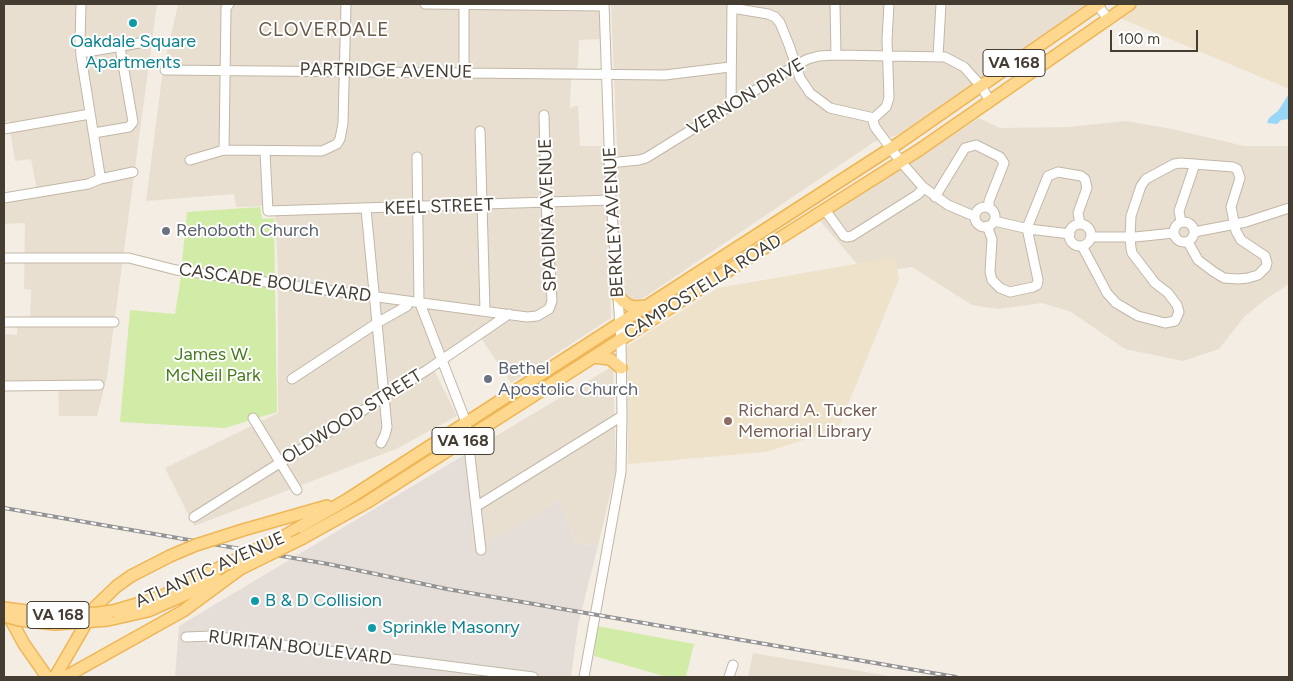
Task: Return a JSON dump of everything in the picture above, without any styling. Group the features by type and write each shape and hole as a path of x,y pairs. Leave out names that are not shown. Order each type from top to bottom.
{"main road":[{"name":"CAMPOSTELLA ROAD","path":"348,499 890,148 1098,4"},
{"name":"CAMPOSTELLA ROAD","path":"240,570 366,503 901,162 1129,4"},
{"path":"618,296 630,306 636,308 648,306"},
{"path":"593,357 610,359 621,368"},
{"path":"55,677 96,606 117,586 131,576 196,545 348,499"},
{"name":"ATLANTIC AVENUE","path":"4,607 31,613 58,615 98,614 110,616 160,596 221,567 286,535 348,499"},
{"path":"65,677 183,611 240,570"},
{"name":"ATLANTIC AVENUE","path":"4,616 19,620 55,624 110,616 129,616 166,604 240,570"},
{"path":"4,607 21,638 47,677"}],"street":[{"path":"80,4 81,53 100,178"},
{"path":"224,150 224,70 226,8 228,4"},
{"path":"190,160 224,150 265,152 322,151 337,144 342,132 346,4"},
{"path":"425,4 604,5"},
{"path":"464,4 464,72"},
{"path":"835,4 836,55"},
{"path":"889,4 888,55 890,98 886,107 874,118 874,124 901,162 924,188 935,197 956,210 974,216 981,226 991,224 1070,234"},
{"path":"938,56 941,4"},
{"path":"1098,4 1108,19"},
{"name":"BERKLEY AVENUE","path":"584,677 620,472 622,416 621,340 611,200 604,5"},
{"path":"731,104 732,6 775,17 780,23 806,89 830,108 874,118"},
{"path":"81,53 145,42"},
{"path":"94,133 128,127 133,122 120,47"},
{"name":"VERNON DRIVE","path":"610,163 646,158 731,104 808,59 836,55 945,57 958,63 981,86 990,101"},
{"name":"PARTRIDGE AVENUE","path":"166,70 665,75 730,67"},
{"path":"4,128 90,114"},
{"name":"SPADINA AVENUE","path":"544,115 546,202 552,293 551,305 546,312"},
{"path":"480,131 485,310"},
{"path":"935,197 965,148 976,145 1000,157 1004,163 989,200 989,208"},
{"name":"KEEL STREET","path":"265,152 268,211 416,208 611,200"},
{"path":"416,157 419,301 466,422 481,550"},
{"path":"1082,246 1091,237 1088,227 1080,224 1072,228 1070,240 1082,246 1107,292 1116,303 1138,316 1165,323 1174,321 1179,312 1177,305 1168,293 1155,283 1132,253 1130,237 1131,216 1141,186 1146,179 1171,165 1181,163 1233,167 1237,169 1240,178 1231,208 1235,224 1241,240 1265,256 1266,267 1258,275 1238,280 1220,276 1198,260 1188,242"},
{"path":"1181,222 1179,210 1195,164"},
{"path":"4,198 88,184 100,178 133,172"},
{"path":"974,216 980,207 989,208 994,212 991,224 990,272 992,280 1000,288 1010,292 1037,285 1038,280 1027,228 1046,178 1050,175 1058,172 1081,176 1087,183 1078,214 1080,224"},
{"path":"826,210 844,236 852,236 917,195 924,188"},
{"path":"1194,232 1235,224 1289,208"},
{"path":"366,209 384,396 386,431 381,444"},
{"path":"1181,222 1189,223 1194,232 1193,238 1183,243 1179,241 1174,233 1175,227 1181,222"},
{"path":"1091,237 1130,237 1174,233"},
{"name":"CASCADE BOULEVARD","path":"4,258 129,258 176,270 375,297 419,301 533,317 546,312"},
{"path":"292,379 377,323 407,306"},
{"name":"OLDWOOD STREET","path":"194,517 509,314"},
{"path":"4,322 114,322"},
{"path":"4,386 99,385"},
{"path":"477,506 622,416"},
{"path":"253,418 297,490"},
{"name":"RURITAN BOULEVARD","path":"186,637 212,636 533,677"},
{"path":"729,677 732,665"}],"shaded area":[{"path":"4,4 157,4 107,377 97,416 59,416 58,380 4,381 4,334 17,335 17,327 30,326 31,290 24,289 25,223 4,224 4,203 38,197 31,159 15,161 9,121 4,122"},
{"path":"600,4 602,39 579,40 578,65 571,82 570,108 578,105 580,146 605,146 611,318 511,383 481,338 434,370 457,416 396,449 194,526 165,468 278,413 278,270 275,216 261,206 236,207 234,194 146,201 163,69 178,5"},
{"path":"611,4 1088,4 898,135 874,142 636,303 623,292"},
{"path":"1139,4 1289,4 1289,89 1120,18"},
{"path":"979,118 1000,128 1069,127 1126,121 1172,129 1244,146 1289,146 1289,284 1266,299 1244,317 1219,349 1183,361 1125,349 1071,312 1042,303 998,309 972,305 912,267 866,274 820,221"},
{"path":"895,257 899,279 838,429 766,452 628,464 627,346 718,288"},
{"path":"613,366 616,469 598,546 574,542 559,501 474,552 466,454"},
{"path":"466,454 474,551 559,501 574,542 598,546 578,625 571,677 175,677 179,626"},
{"path":"753,653 895,677 748,677"}],"green space":[{"name":"James W. McNeil Park","path":"260,207 262,219 274,218 277,412 225,428 120,422 130,310 175,314 187,212"},
{"path":"597,626 694,644 686,677 667,677 594,656"}],"water":[{"path":"1289,94 1289,119 1281,120 1277,124 1267,123 1269,118 1278,111"}],"railway":[{"path":"4,508 328,564 447,589 956,677"}],"place":[{"name":"Oakdale Square Apartments","path":"133,23"},
{"name":"Rehoboth Church","path":"166,231"},
{"name":"Bethel Apostolic Church","path":"488,379"},
{"name":"Richard A. Tucker Memorial Library","path":"728,421"},
{"name":"B & D Collision","path":"255,601"},
{"name":"Sprinkle Masonry","path":"372,628"}],"district":[{"name":"CLOVERDALE","path":"324,30"}]}
